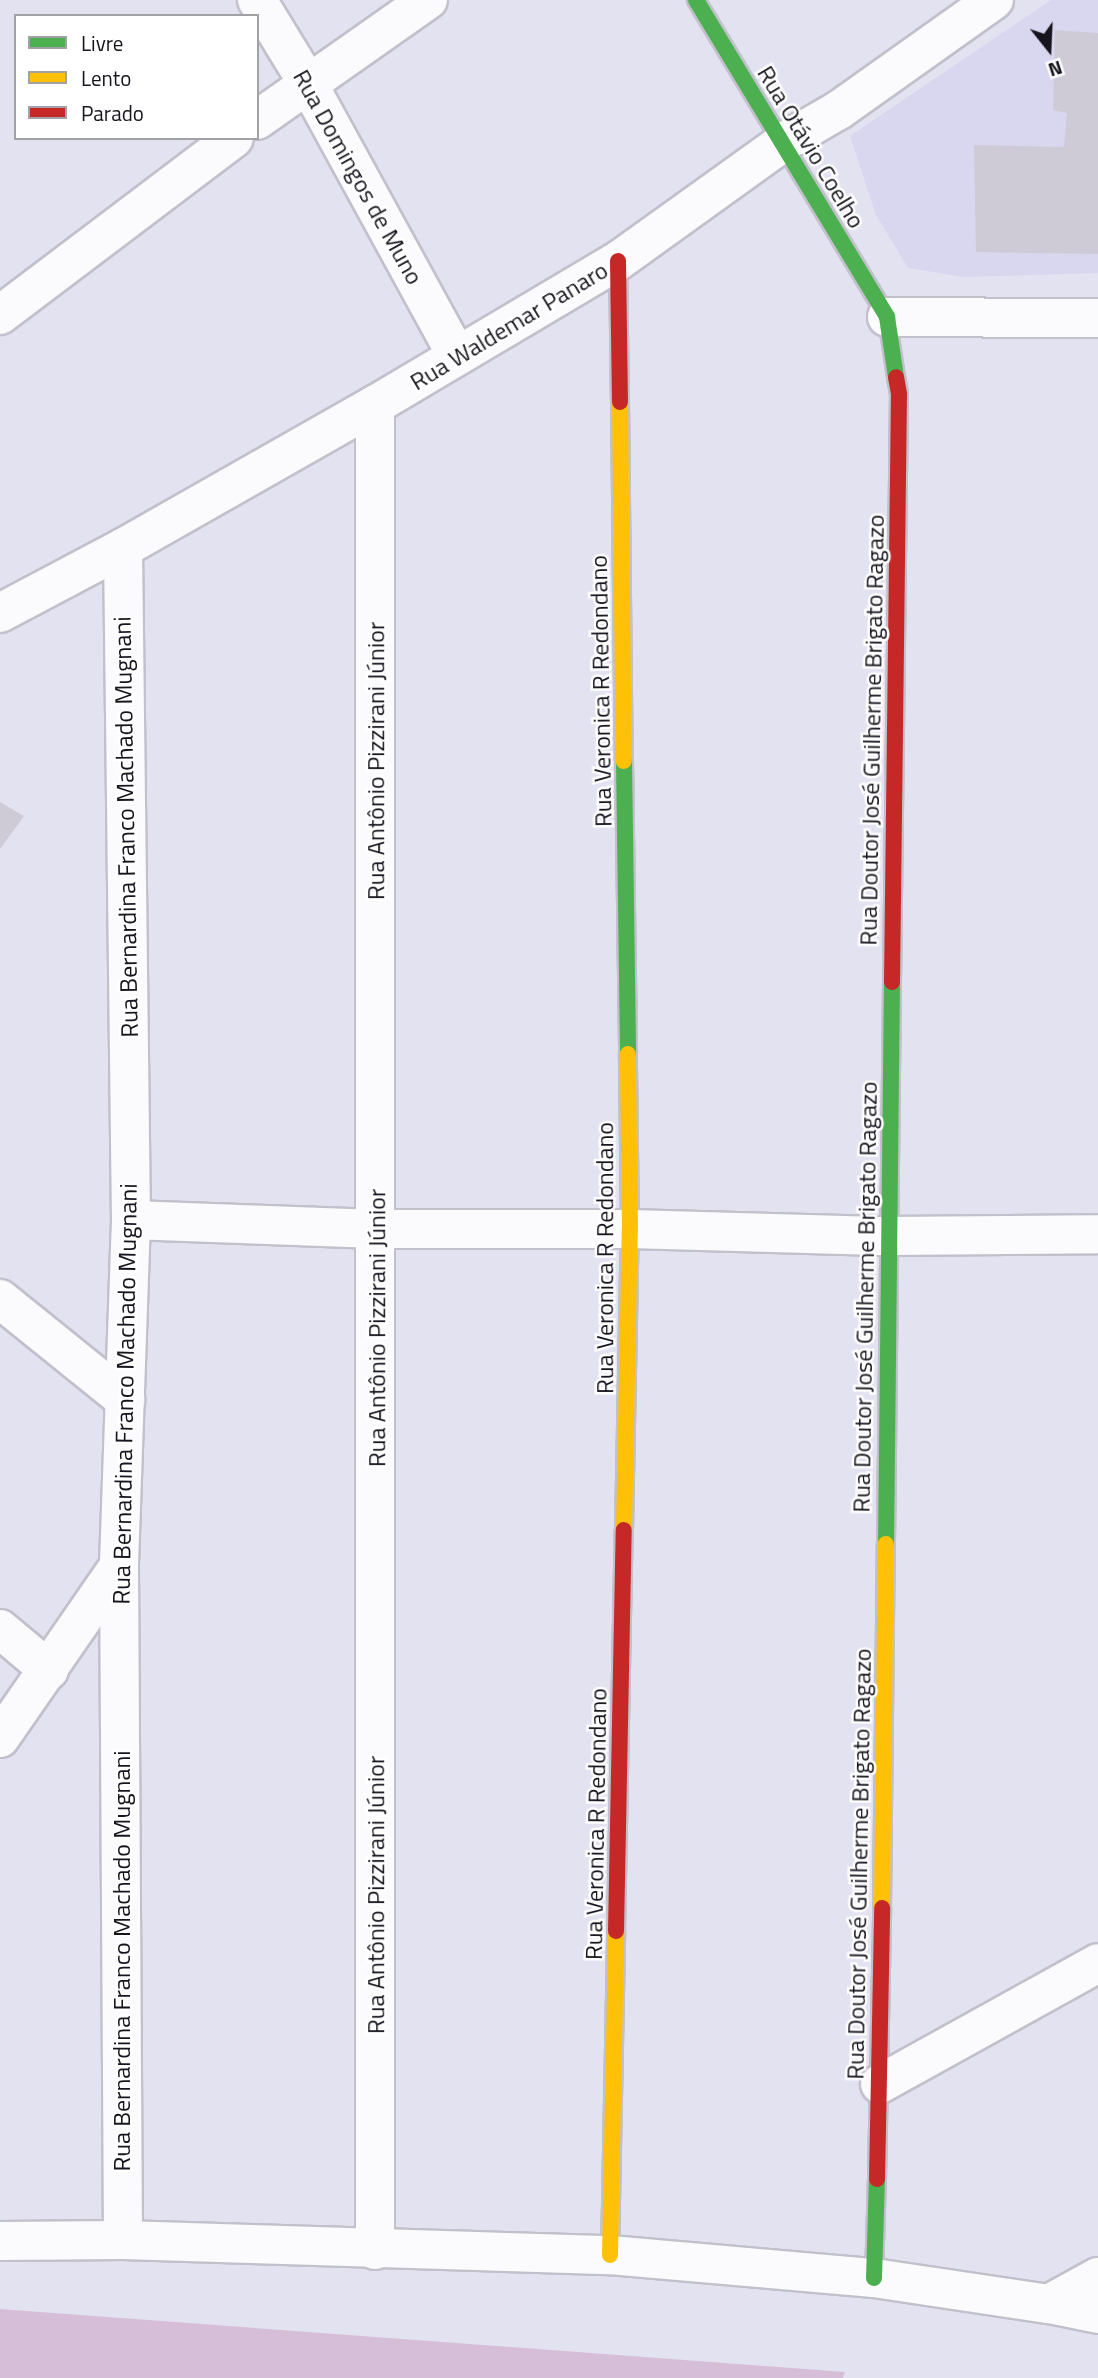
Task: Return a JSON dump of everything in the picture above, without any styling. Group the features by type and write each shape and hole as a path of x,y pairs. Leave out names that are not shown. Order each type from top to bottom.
{"street":[{"name":"Rua Domingos de Muno","path":"257,0 307,82 457,356"},
{"path":"259,118 307,82 428,0"},
{"name":"Rua Otávio Coelho","path":"696,0 887,317"},
{"name":"Rua Waldemar Panaro","path":"0,614 123,548 375,405 618,261 782,143 839,110 994,0"},
{"path":"0,315 231,140"},
{"name":"Rua Veronica R Redondano","path":"610,2255 630,1229 618,261"},
{"path":"887,317 1098,318"},
{"name":"Rua Doutor José Guilherme Brigato Ragazo","path":"874,2278 880,2084 899,394 887,317"},
{"name":"Rua Antônio Pizzirani Júnior","path":"375,405 375,2250"},
{"name":"Rua Bernardina Franco Machado Mugnani","path":"123,548 131,1220 119,1566 123,2240"},
{"path":"131,1220 377,1228 630,1229 888,1236 1098,1234"},
{"path":"0,1299 125,1400"},
{"path":"0,1738 119,1566"},
{"path":"0,1629 49,1670"},
{"path":"880,2084 1098,1964"},
{"path":"0,2241 123,2240 375,2250 610,2255 874,2278 1098,2314"},
{"path":"1049,2304 1098,2277"}],"shaded area":[{"path":"1051,0 1098,0 1098,273 964,277 908,268 876,215 850,136"},
{"path":"0,2309 845,2372 843,2378 0,2378"}],"building":[{"path":"1055,30 1098,33 1098,254 976,252 974,145 1064,147 1067,113 1053,110"},
{"path":"0,802 24,816 0,849"}],"traffic: fast":[{"path":"696,0 887,317 896,377"},
{"path":"624,761 628,1054"},
{"path":"886,1544 892,982"},
{"path":"874,2278 877,2179"}],"traffic: slow":[{"path":"620,402 624,761"},
{"path":"624,1530 630,1229 628,1054"},
{"path":"882,1908 886,1544"},
{"path":"610,2255 616,1931"}],"traffic: jam":[{"path":"618,261 620,402"},
{"path":"892,982 899,394 896,377"},
{"path":"616,1931 624,1530"},
{"path":"877,2179 882,1908"}]}
